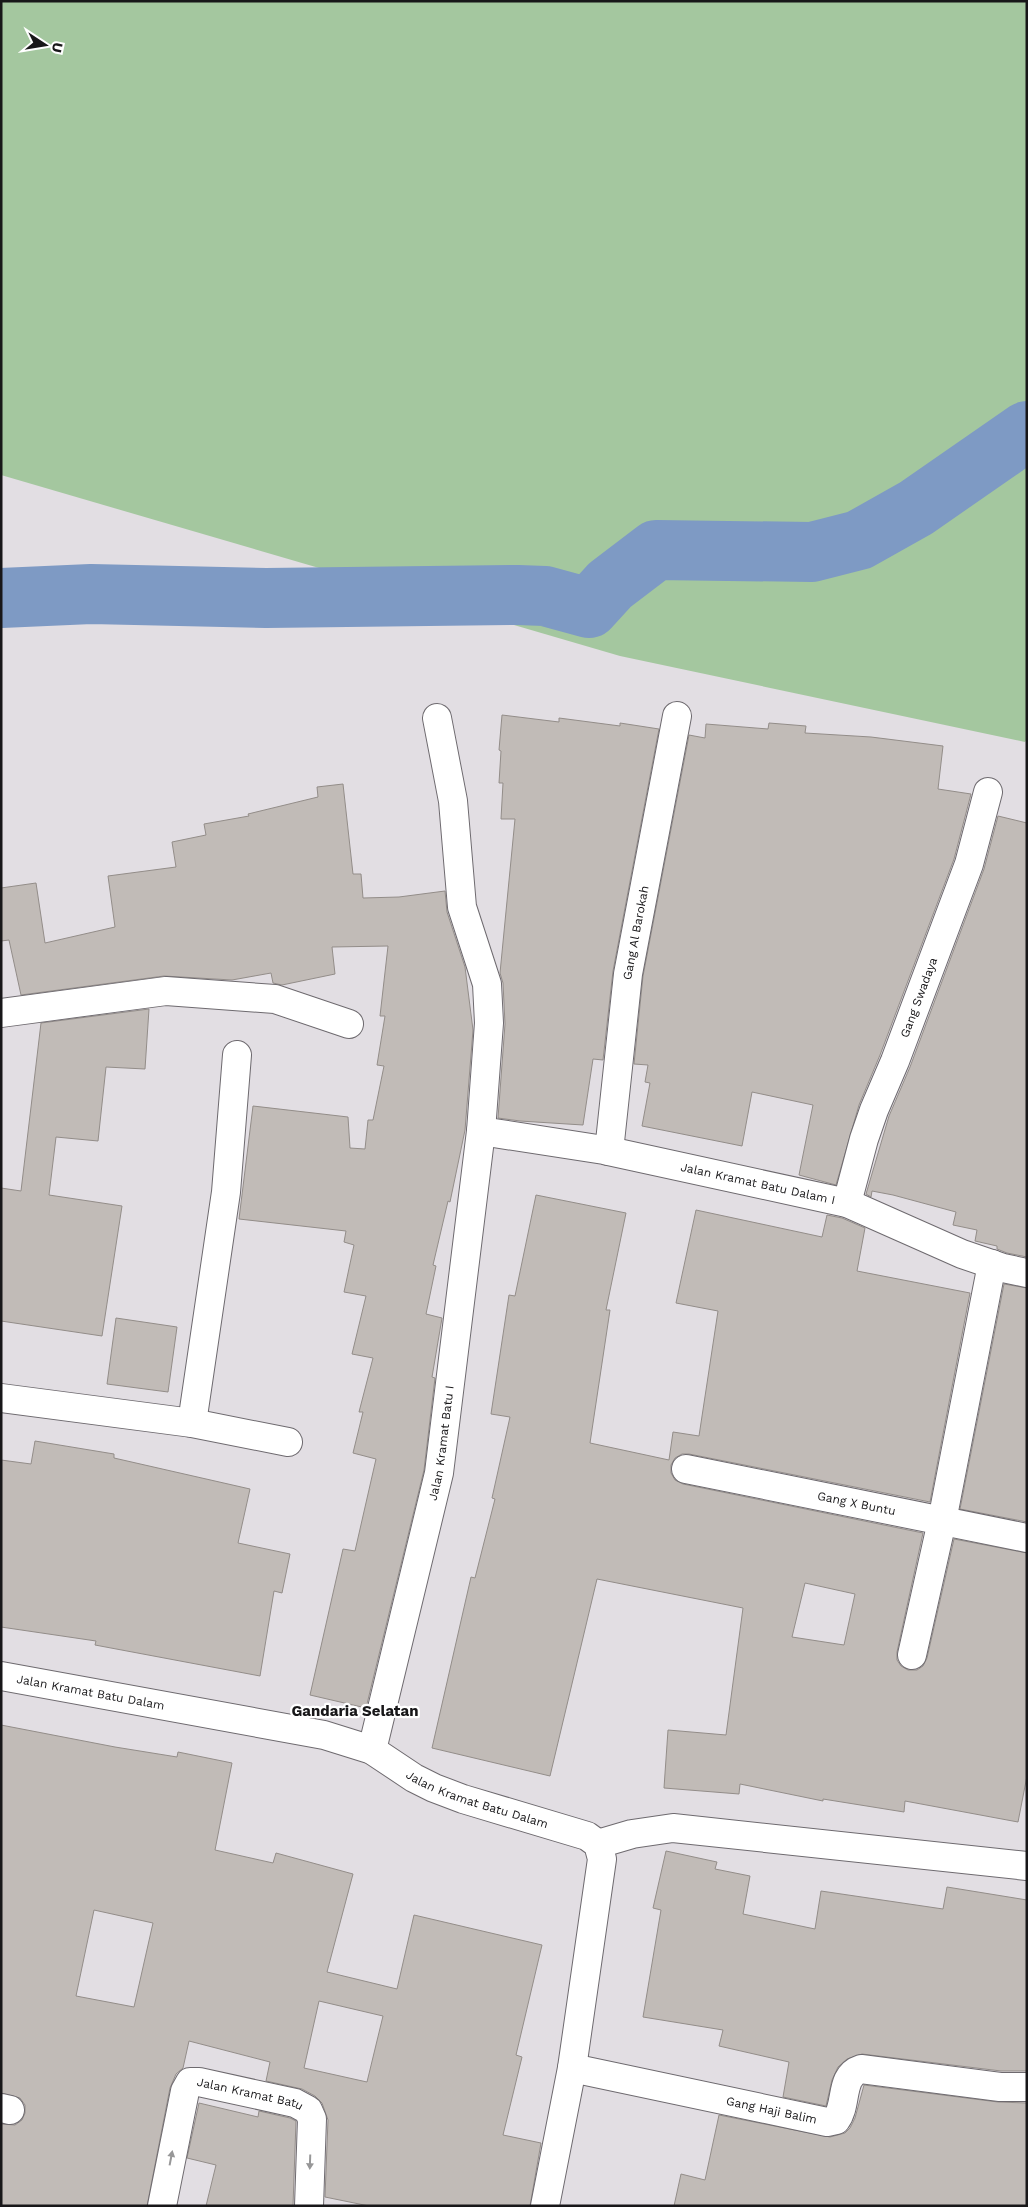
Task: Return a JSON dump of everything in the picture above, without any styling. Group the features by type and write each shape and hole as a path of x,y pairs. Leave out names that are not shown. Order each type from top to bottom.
{"street":[{"name":"Gang Al Barokah","path":"609,1152 628,974 677,716"},
{"name":"Jalan Kramat Batu I","path":"372,1750 439,1473 481,1131 489,1023 487,984 462,908 453,801 437,718"},
{"name":"Gang Swadaya","path":"847,1203 864,1139 874,1110 895,1061 969,864 988,792"},
{"path":"1,1013 174,991 275,1000 349,1024"},
{"path":"192,1423 226,1192 237,1055"},
{"name":"Jalan Kramat Batu Dalam I","path":"481,1131 609,1152 847,1203 962,1254 1027,1273"},
{"path":"912,1655 942,1521 992,1264"},
{"path":"1,1398 192,1423 288,1442"},
{"name":"Gang X Buntu","path":"686,1469 1027,1538"},
{"name":"Jalan Kramat Batu Dalam","path":"1,1676 324,1735 372,1750 414,1778 434,1788 463,1799 587,1836 598,1844"},
{"path":"545,2206 572,2068 602,1859 598,1844 632,1834 673,1828 1027,1866"},
{"name":"Gang Haji Balim","path":"572,2068 827,2122 836,2120 841,2113 848,2077 861,2069 1000,2087 1027,2087"},
{"name":"Jalan Kramat Batu","path":"162,2206 185,2091 190,2082 199,2082 295,2103 308,2110 312,2119 309,2206"}],"green space":[{"path":"1,1 1027,1 1027,739 1025,742 620,656 1,475"}],"building":[{"path":"502,715 559,722 559,718 620,726 620,723 659,729 613,971 603,1060 593,1059 583,1125 498,1118 505,1024 503,983 500,973 515,819 501,819 503,783 499,783 501,751 499,750"},
{"path":"769,723 806,726 805,733 871,737 943,746 938,789 971,794 954,859 880,1055 859,1105 836,1185 799,1175 813,1105 752,1092 742,1146 642,1126 650,1083 645,1082 648,1065 634,1064 643,976 689,735 705,738 706,724 768,729"},
{"path":"343,784 353,874 361,874 363,898 399,897 445,891 447,912 465,967 473,1030 465,1130 450,1202 448,1201 433,1265 436,1266 426,1314 442,1318 432,1377 435,1378 424,1470 366,1708 310,1695 343,1549 355,1551 376,1459 353,1453 363,1412 359,1412 373,1358 352,1354 366,1296 344,1292 354,1245 344,1242 346,1231 239,1219 253,1106 348,1117 350,1148 365,1149 368,1120 373,1120 384,1066 377,1065 385,1016 380,1016 388,946 332,947 335,974 282,985 273,983 271,973 232,980 164,976 21,995 9,940 1,941 1,888 36,883 45,943 115,927 108,876 176,867 172,842 206,835 204,824 249,816 248,814 318,797 317,787"},
{"path":"998,816 1027,823 1027,1257 1007,1253 997,1249 997,1246 975,1241 977,1230 953,1225 956,1212 893,1195 872,1191 871,1197 866,1194 889,1116 910,1067 984,869"},
{"path":"149,1009 145,1069 106,1067 98,1141 56,1137 49,1195 122,1206 102,1336 1,1321 1,1188 21,1191 41,1023"},
{"path":"536,1195 626,1213 606,1310 610,1310 590,1443 669,1460 673,1432 699,1436 718,1311 676,1303 696,1210 822,1237 827,1215 842,1218 865,1228 857,1271 970,1293 930,1502 689,1454 682,1454 675,1458 671,1465 671,1473 675,1480 683,1484 923,1533 897,1652 897,1660 901,1666 908,1670 917,1670 923,1666 927,1658 954,1539 1027,1553 1027,1776 1018,1822 905,1801 904,1812 823,1799 823,1801 740,1784 739,1794 664,1788 668,1730 726,1735 743,1608 597,1579 550,1776 432,1748 471,1577 475,1578 495,1499 492,1498 510,1417 491,1414 509,1295 515,1296","holes":["805,1583 855,1594 844,1645 792,1637"]},
{"path":"1004,1284 1027,1288 1027,1522 960,1509"},
{"path":"116,1318 177,1327 168,1392 107,1384"},
{"path":"35,1441 114,1454 114,1458 250,1489 238,1543 290,1554 282,1593 274,1591 260,1676 95,1645 96,1641 1,1627 1,1460 31,1464"},
{"path":"1,1725 115,1747 177,1757 178,1752 232,1763 215,1850 273,1863 276,1853 353,1874 327,1972 397,1989 414,1915 542,1945 516,2055 522,2057 503,2135 541,2143 530,2206 369,2206 325,2197 328,2120 322,2103 315,2096 302,2089 266,2081 270,2062 189,2041 183,2068 176,2074 170,2088 147,2206 1,2206 1,2124 15,2125 22,2120 25,2113 25,2105 20,2098 1,2093","holes":["94,1910 153,1923 134,2007 76,1996","319,2001 383,2016 367,2082 304,2068"]},
{"path":"666,1851 717,1862 715,1869 750,1876 743,1914 815,1929 821,1891 943,1909 947,1887 1027,1900 1027,2071 1001,2071 862,2054 847,2059 838,2067 832,2080 826,2106 783,2097 789,2062 719,2046 723,2030 643,2017 661,1910 653,1908"},
{"path":"864,2085 998,2102 1027,2103 1027,2206 674,2206 681,2174 705,2180 719,2115 830,2137 845,2133 850,2128 855,2118"},
{"path":"199,2103 258,2117 259,2111 296,2121 293,2206 206,2206 216,2165 187,2158"}],"waterway":[{"path":"1,598 91,594 266,598 518,595 545,596 589,608 610,585 656,550 812,552 859,540 916,508 1027,431"}],"district":[{"name":"Gandaria Selatan","path":"355,1711"}]}
